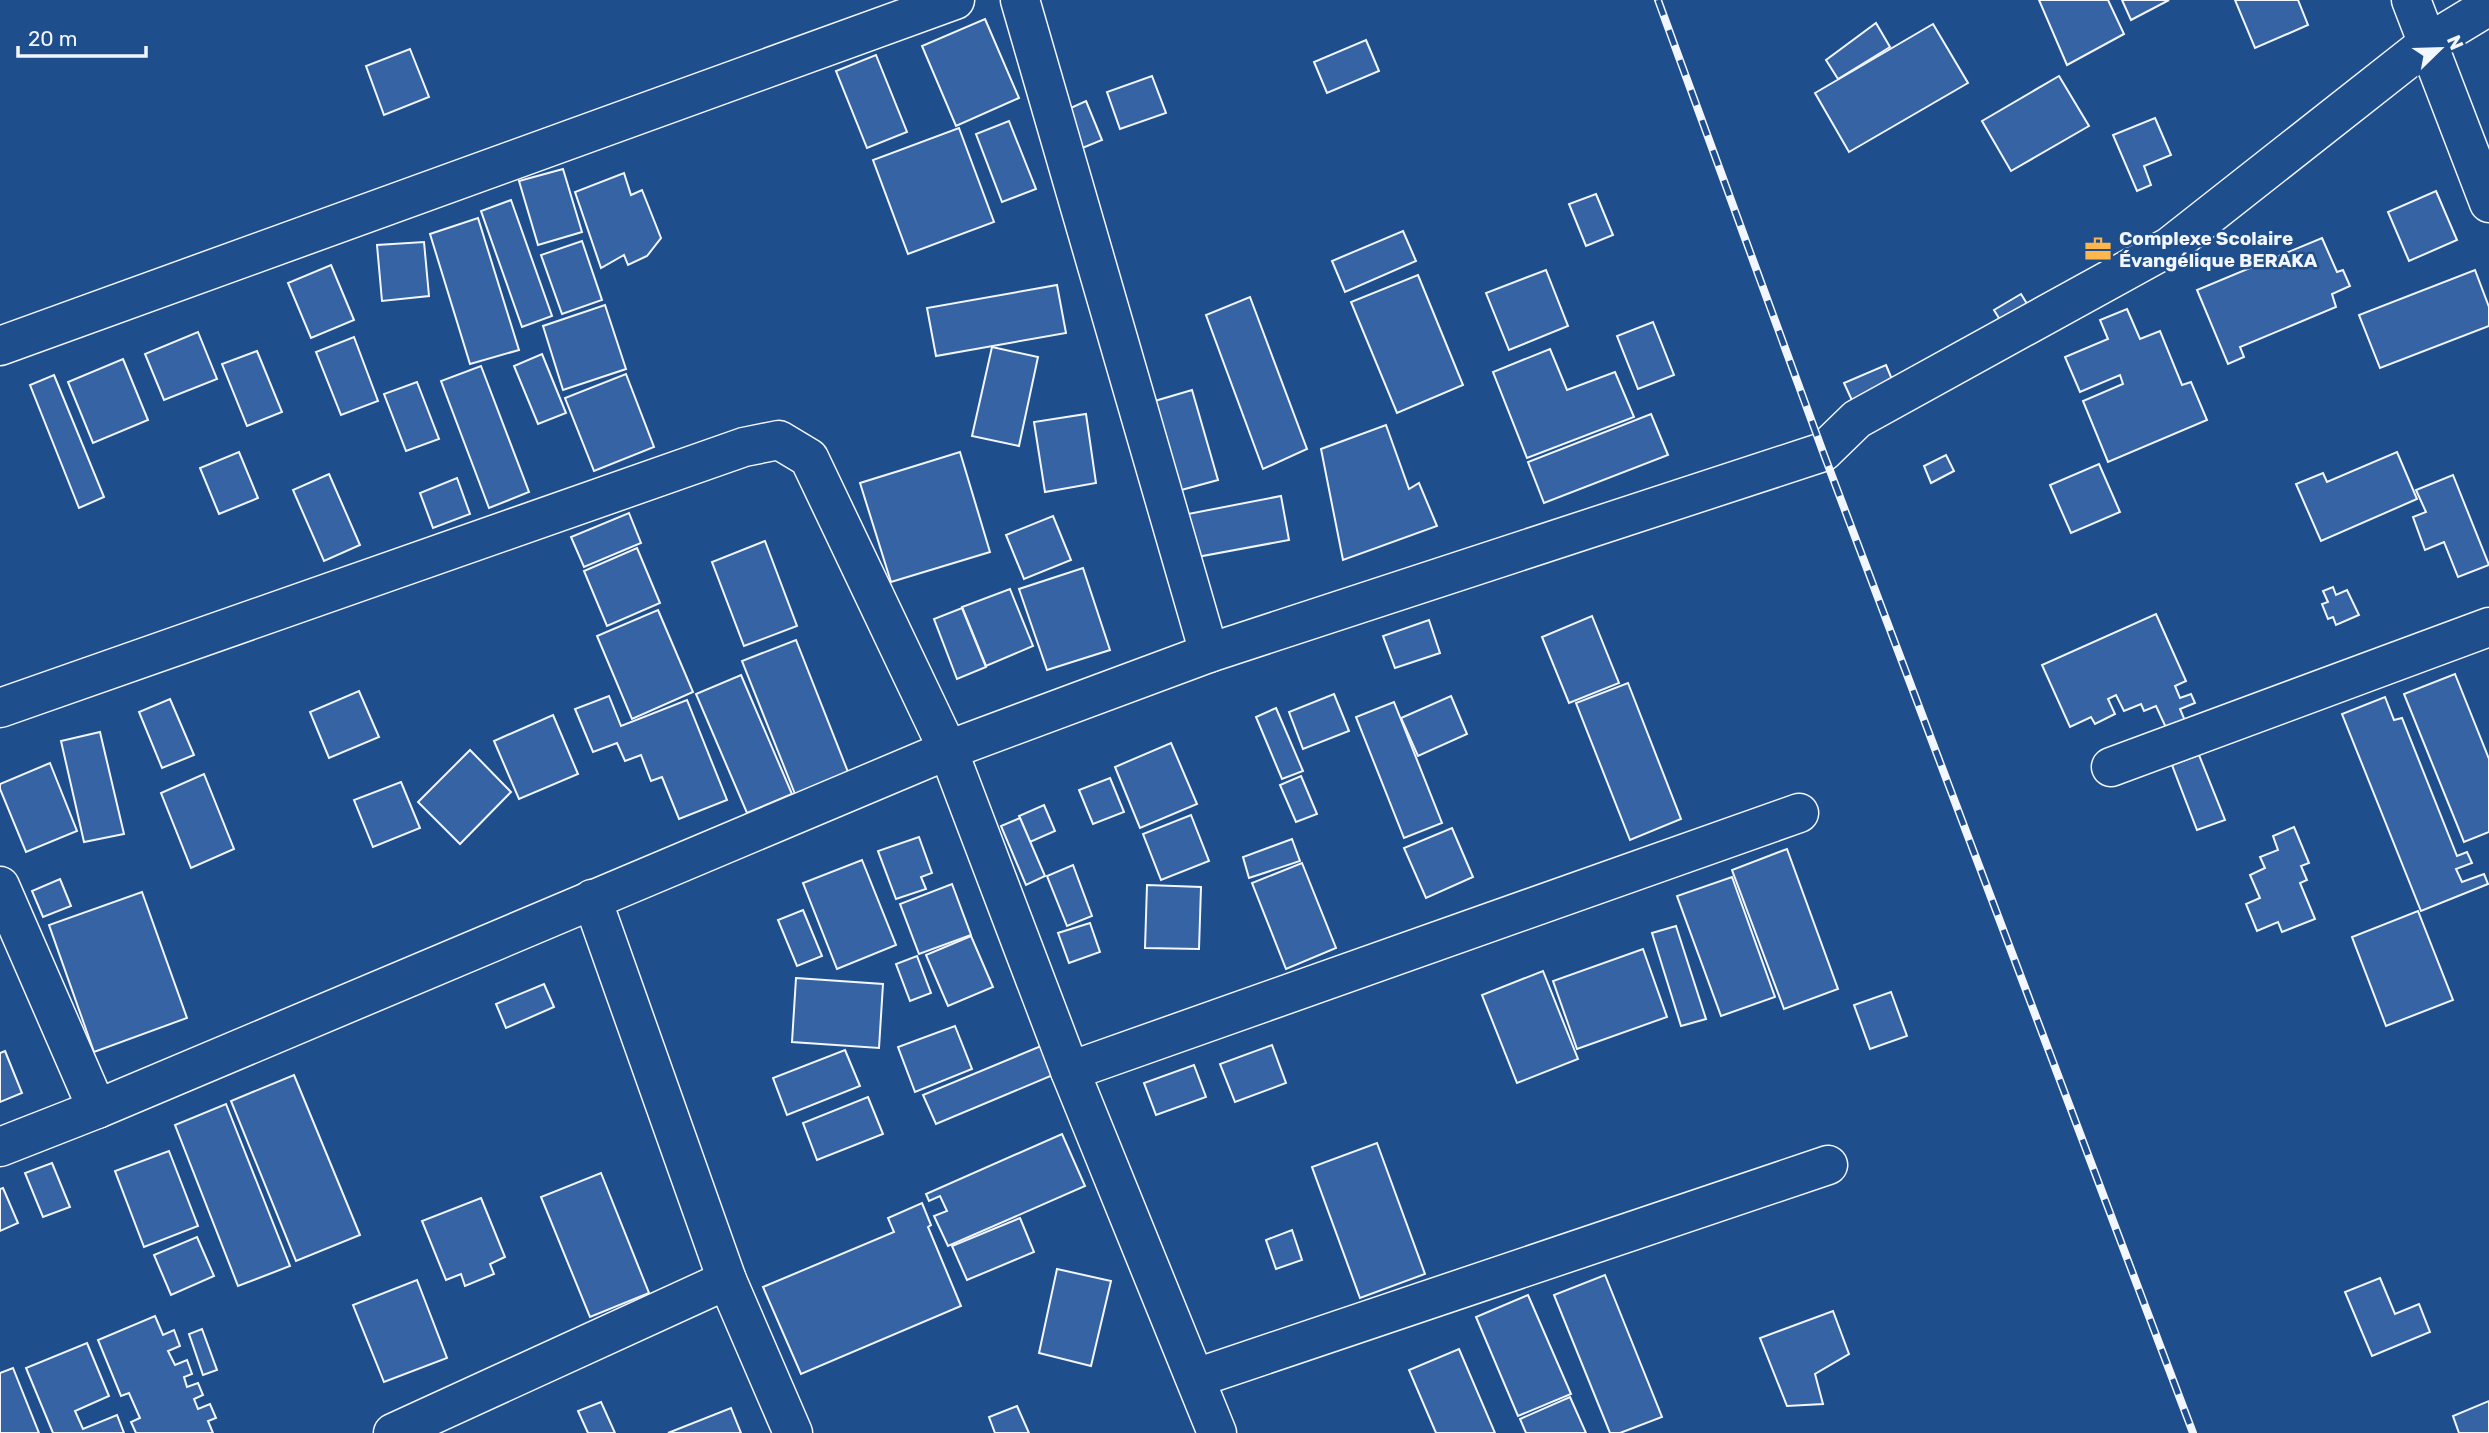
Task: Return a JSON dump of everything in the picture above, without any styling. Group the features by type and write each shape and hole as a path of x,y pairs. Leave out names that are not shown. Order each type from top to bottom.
{"street":[{"path":"0,346 955,0"},
{"path":"1020,0 1209,653"},
{"path":"2411,0 2489,204"},
{"path":"0,1147 97,1109 948,750 1209,653 1823,452 1857,419 2169,247 2428,43 2489,6"},
{"path":"0,708 744,447 779,440 809,458 948,750 1070,1071 1217,1433"},
{"path":"2111,767 2489,627"},
{"path":"1070,1071 1799,813"},
{"path":"0,886 97,1109"},
{"path":"592,899 727,1280 793,1433"},
{"path":"1196,1378 1828,1165"},
{"path":"395,1433 727,1280"}],"building":[{"path":"2039,0 2108,0 2124,34 2067,65"},
{"path":"2122,0 2169,0 2131,20"},
{"path":"2235,0 2298,0 2308,25 2255,48"},
{"path":"985,19 1019,98 956,126 922,46"},
{"path":"1876,23 1890,47 1838,79 1826,60"},
{"path":"1933,24 1968,83 1849,152 1815,93"},
{"path":"1366,40 1379,71 1327,93 1314,62"},
{"path":"410,49 429,97 384,115 366,66"},
{"path":"876,55 907,132 867,148 836,71"},
{"path":"1152,76 1166,113 1120,129 1107,92"},
{"path":"2059,76 2089,126 2011,171 1982,121"},
{"path":"1086,101 1102,140 1080,149 1064,111"},
{"path":"2155,118 2171,155 2144,166 2151,185 2137,191 2113,135"},
{"path":"1009,121 1036,189 1002,202 976,134"},
{"path":"959,128 994,222 908,254 873,160"},
{"path":"563,169 582,232 538,245 519,181"},
{"path":"624,173 631,195 642,190 661,238 647,256 628,265 624,255 601,268 575,192"},
{"path":"2436,191 2457,240 2409,261 2388,212"},
{"path":"1596,194 1613,235 1586,246 1569,204"},
{"path":"511,200 552,316 522,327 481,211"},
{"path":"478,218 519,350 470,364 430,234"},
{"path":"1403,231 1416,261 1345,292 1332,261"},
{"path":"2322,238 2337,272 2343,270 2350,286 2332,294 2336,307 2240,347 2244,357 2228,364 2197,290"},
{"path":"582,241 602,300 562,314 541,255"},
{"path":"424,242 429,296 382,301 377,245"},
{"path":"331,265 354,320 311,338 288,283"},
{"path":"1546,270 1568,326 1509,350 1486,293"},
{"path":"2475,270 2489,307 2489,326 2380,368 2359,315"},
{"path":"1418,275 1463,385 1397,413 1351,302"},
{"path":"1057,285 1066,333 936,356 927,308"},
{"path":"2021,294 2032,312 2005,328 1994,310"},
{"path":"1250,297 1307,449 1263,469 1206,315"},
{"path":"605,305 626,369 563,390 543,326"},
{"path":"2127,309 2140,339 2160,331 2182,385 2191,382 2207,420 2108,462 2083,401 2123,384 2120,375 2080,392 2065,357 2108,339 2100,320"},
{"path":"1653,322 1674,375 1638,389 1617,336"},
{"path":"198,332 217,379 164,400 145,354"},
{"path":"354,337 378,401 341,415 316,352"},
{"path":"992,347 1038,357 1019,446 972,436"},
{"path":"1550,349 1567,390 1615,372 1634,417 1527,458 1493,372"},
{"path":"257,351 282,412 247,426 222,364"},
{"path":"542,354 566,413 538,424 514,366"},
{"path":"123,359 148,420 93,443 68,382"},
{"path":"1886,365 1896,389 1855,407 1844,383"},
{"path":"481,366 529,492 489,508 441,381"},
{"path":"626,374 654,447 594,471 565,398"},
{"path":"54,375 104,497 79,508 30,385"},
{"path":"417,382 439,439 406,451 384,394"},
{"path":"1192,390 1218,480 1174,492 1148,403"},
{"path":"1086,414 1096,483 1045,492 1034,422"},
{"path":"1651,414 1668,455 1544,503 1528,462"},
{"path":"1386,425 1409,489 1419,483 1437,526 1343,560 1321,449"},
{"path":"239,452 258,498 219,514 200,468"},
{"path":"960,452 990,552 891,582 860,483"},
{"path":"2397,452 2417,499 2321,541 2296,484 2323,473 2327,482"},
{"path":"1946,455 1954,471 1931,483 1924,466"},
{"path":"2099,464 2120,512 2071,533 2050,485"},
{"path":"329,474 360,545 324,561 293,490"},
{"path":"2453,475 2489,565 2458,577 2444,542 2425,550 2413,517 2426,512 2416,490"},
{"path":"457,478 470,514 433,528 420,493"},
{"path":"1281,496 1289,540 1197,557 1188,514"},
{"path":"629,513 641,543 584,567 571,537"},
{"path":"1053,516 1071,560 1024,579 1006,535"},
{"path":"765,541 797,626 744,646 712,562"},
{"path":"637,548 660,603 607,626 584,571"},
{"path":"1083,568 1110,650 1047,670 1019,589"},
{"path":"2333,587 2336,595 2347,590 2359,615 2336,625 2333,617 2328,619 2322,604 2328,602 2323,591"},
{"path":"1010,589 1033,646 986,666 962,607"},
{"path":"962,608 986,667 957,679 934,619"},
{"path":"658,610 693,692 632,719 597,636"},
{"path":"2156,614 2186,681 2175,686 2180,698 2191,694 2195,703 2180,709 2186,723 2168,732 2156,706 2144,711 2141,704 2124,711 2116,695 2108,699 2115,714 2095,724 2091,717 2070,727 2042,665"},
{"path":"1592,616 1619,683 1569,703 1542,637"},
{"path":"1429,620 1440,653 1395,668 1383,636"},
{"path":"796,640 848,772 795,794 742,661"},
{"path":"2455,674 2489,759 2489,832 2464,842 2404,694"},
{"path":"741,675 792,794 747,813 696,694"},
{"path":"1628,683 1681,819 1630,840 1576,703"},
{"path":"359,691 379,737 329,758 310,712"},
{"path":"1334,694 1349,731 1303,749 1289,712"},
{"path":"609,696 621,726 687,700 727,800 679,819 662,777 651,781 641,755 625,761 617,743 593,752 575,709"},
{"path":"1451,696 1467,734 1418,756 1401,718"},
{"path":"2385,697 2394,720 2402,718 2457,856 2467,852 2472,863 2456,869 2462,882 2484,874 2488,884 2421,911 2342,714"},
{"path":"170,699 194,755 162,768 139,712"},
{"path":"1394,702 1442,823 1404,838 1356,717"},
{"path":"1276,708 1303,771 1282,779 1256,717"},
{"path":"553,715 578,774 519,799 494,741"},
{"path":"100,732 124,834 84,842 61,741"},
{"path":"1171,743 1197,804 1140,828 1115,767"},
{"path":"470,750 511,792 460,844 418,802"},
{"path":"2199,755 2225,820 2197,830 2172,765"},
{"path":"50,763 77,831 26,852 0,784"},
{"path":"204,774 234,849 191,868 161,793"},
{"path":"1301,776 1317,814 1296,822 1280,785"},
{"path":"1110,778 1124,812 1093,824 1079,790"},
{"path":"401,782 420,828 373,847 354,800"},
{"path":"1044,805 1055,831 1030,842 1019,816"},
{"path":"1191,815 1209,861 1161,880 1143,834"},
{"path":"1020,818 1045,876 1026,885 1001,826"},
{"path":"2294,827 2309,863 2301,866 2307,880 2300,883 2315,919 2282,932 2278,922 2257,931 2246,904 2260,898 2250,875 2265,868 2260,857 2278,850 2273,836"},
{"path":"1452,828 1473,877 1426,898 1404,848"},
{"path":"919,837 932,873 921,877 926,889 896,899 878,851"},
{"path":"1292,839 1300,861 1249,878 1243,857"},
{"path":"1787,849 1838,989 1784,1009 1732,870"},
{"path":"862,860 896,945 837,969 803,883"},
{"path":"1302,863 1336,948 1286,969 1252,883"},
{"path":"1073,865 1092,916 1067,926 1047,876"},
{"path":"1732,877 1775,997 1721,1016 1677,896"},
{"path":"60,879 71,906 43,917 32,891"},
{"path":"952,884 971,935 919,954 900,904"},
{"path":"1147,885 1201,887 1199,949 1145,948"},
{"path":"142,892 187,1018 94,1052 49,925"},
{"path":"803,910 822,956 797,966 778,920"},
{"path":"2418,911 2453,1000 2386,1026 2352,937"},
{"path":"1090,923 1100,952 1069,963 1058,933"},
{"path":"1676,926 1706,1019 1681,1026 1652,933"},
{"path":"971,936 993,987 948,1006 926,955"},
{"path":"1643,949 1667,1017 1577,1049 1553,981"},
{"path":"917,956 931,993 910,1001 896,964"},
{"path":"1543,971 1578,1059 1517,1083 1482,995"},
{"path":"796,978 883,984 879,1048 792,1042"},
{"path":"544,984 554,1007 506,1028 496,1004"},
{"path":"1891,992 1907,1036 1870,1049 1854,1005"},
{"path":"955,1026 972,1069 915,1092 898,1047"},
{"path":"1272,1045 1286,1083 1235,1102 1220,1064"},
{"path":"1041,1046 1053,1075 936,1124 923,1095"},
{"path":"845,1050 860,1086 787,1115 773,1078"},
{"path":"5,1051 22,1093 0,1102 0,1053"},
{"path":"1194,1065 1206,1097 1156,1115 1144,1083"},
{"path":"294,1075 360,1235 296,1261 231,1101"},
{"path":"868,1097 883,1134 817,1160 803,1123"},
{"path":"226,1104 290,1266 238,1286 175,1125"},
{"path":"1062,1134 1085,1186 948,1246 934,1216 947,1211 940,1196 929,1201 926,1194"},
{"path":"1377,1143 1425,1274 1360,1298 1312,1167"},
{"path":"169,1151 198,1226 144,1247 115,1171"},
{"path":"52,1163 70,1207 43,1217 25,1173"},
{"path":"601,1173 649,1293 590,1317 541,1197"},
{"path":"3,1188 18,1223 0,1231 0,1189"},
{"path":"481,1198 505,1257 490,1264 494,1274 465,1286 461,1274 446,1280 422,1221"},
{"path":"922,1203 931,1225 928,1227 961,1306 801,1374 763,1287 894,1232 888,1218"},
{"path":"1020,1218 1034,1252 967,1280 952,1246"},
{"path":"1292,1230 1302,1260 1276,1269 1266,1240"},
{"path":"197,1237 214,1276 171,1295 154,1255"},
{"path":"1057,1269 1111,1281 1091,1366 1039,1353"},
{"path":"1605,1275 1662,1417 1620,1433 1610,1433 1554,1295"},
{"path":"2380,1278 2395,1314 2419,1304 2430,1332 2372,1356 2345,1292"},
{"path":"417,1280 447,1358 384,1382 353,1305"},
{"path":"1528,1295 1571,1394 1518,1416 1476,1317"},
{"path":"1833,1311 1849,1354 1815,1374 1823,1404 1787,1406 1760,1338"},
{"path":"155,1316 163,1335 174,1330 180,1346 168,1351 175,1365 187,1360 192,1374 184,1377 187,1387 198,1383 203,1395 194,1399 198,1409 210,1404 216,1418 208,1421 213,1433 136,1433 131,1422 140,1418 129,1393 121,1396 98,1340"},
{"path":"202,1329 217,1370 203,1375 189,1334"},
{"path":"87,1343 109,1396 75,1411 83,1429 117,1415 124,1433 53,1433 26,1368"},
{"path":"1459,1349 1495,1433 1436,1433 1409,1370"},
{"path":"13,1368 39,1433 0,1433 0,1373"},
{"path":"1570,1397 1586,1433 1526,1433 1520,1419"},
{"path":"2489,1401 2489,1433 2459,1433 2453,1416"},
{"path":"601,1402 615,1433 588,1433 578,1411"},
{"path":"1017,1406 1029,1433 995,1433 989,1417"},
{"path":"731,1408 741,1433 668,1433"}],"railway":[{"path":"1658,0 1823,452 2193,1433"}],"place":[{"name":"Complexe Scolaire Évangélique BERAKA","path":"2098,249"}]}
